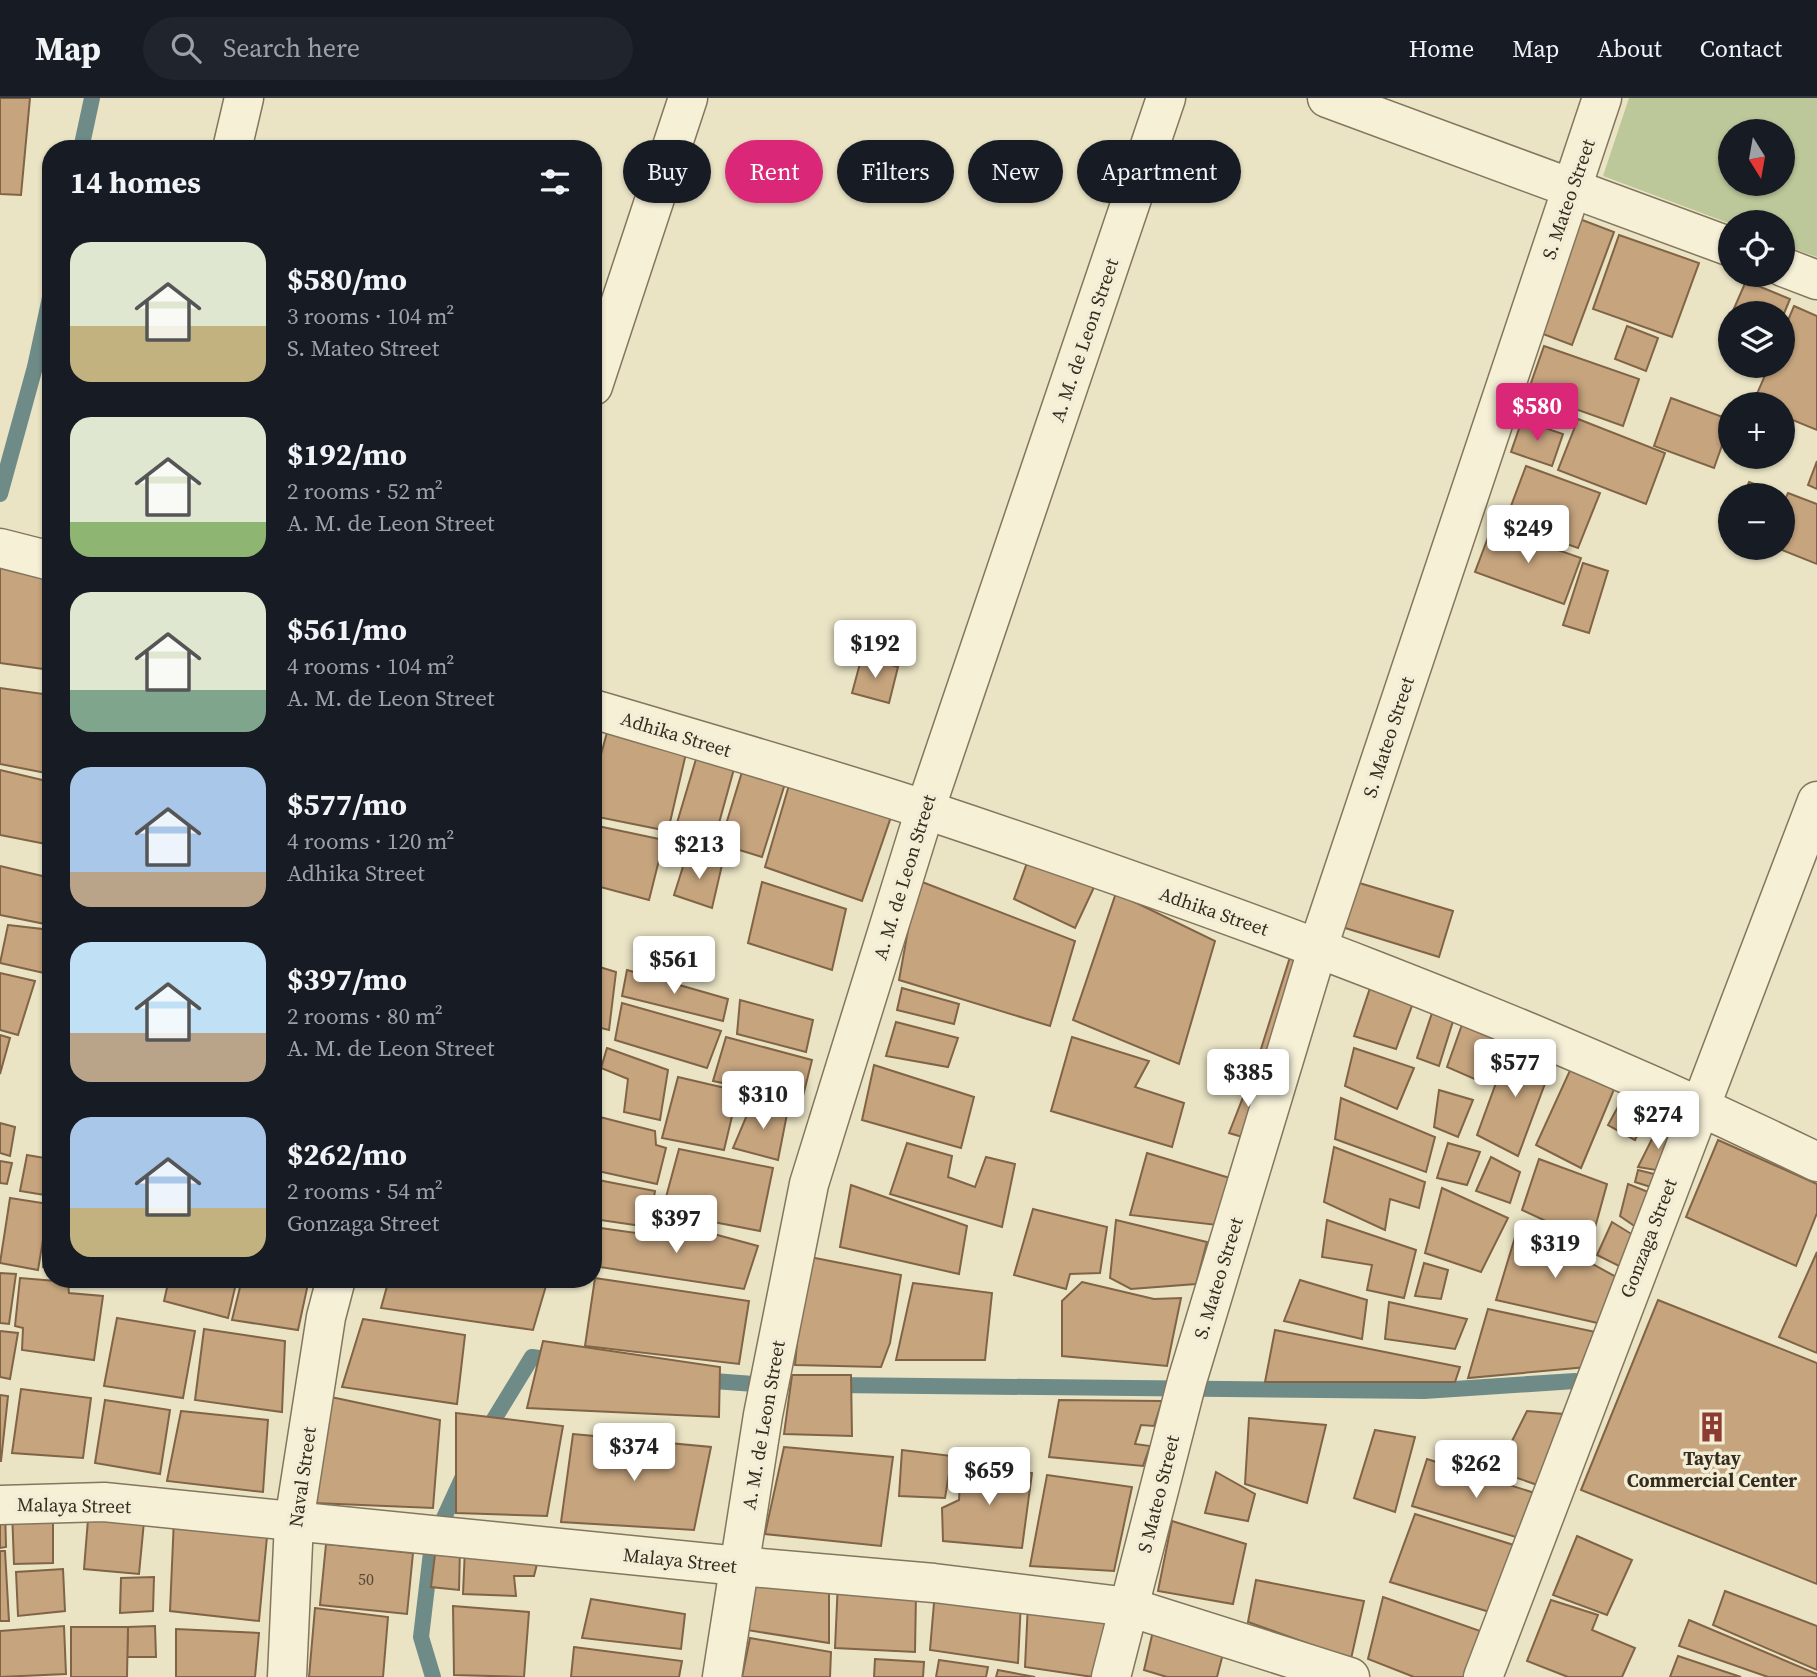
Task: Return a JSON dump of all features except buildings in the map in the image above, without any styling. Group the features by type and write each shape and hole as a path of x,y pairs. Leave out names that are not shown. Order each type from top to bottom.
{"street":[{"path":"234,140 244,98"},
{"path":"602,359 688,98"},
{"name":"A. M. de Leon Street","path":"722,1677 763,1415 809,1184 925,810 1166,98"},
{"path":"1327,98 1572,186 1718,242"},
{"name":"S. Mateo Street","path":"1184,1393 1318,947 1602,98"},
{"path":"1795,272 1817,280"},
{"path":"1,548 42,559"},
{"name":"Adhika Street","path":"602,712 925,810 1318,947 1699,1104 1817,1162"},
{"name":"Gonzaga Street","path":"1483,1677 1699,1104 1817,801"},
{"name":"Naval Street","path":"287,1677 293,1522 326,1317 334,1288"},
{"name":"S Mateo Street","path":"1129,1607 1184,1393"},
{"name":"Malaya Street","path":"0,1504 104,1502 934,1583 1129,1607 1350,1677"},
{"path":"1111,1677 1129,1607"}],"green space":[{"path":"1629,98 1817,98 1817,257 1795,249 1795,210 1718,210 1718,219 1603,176"}],"waterway":[{"path":"83,140 92,98"},
{"path":"0,494 42,335"},
{"path":"485,1434 532,1357 560,1361"},
{"path":"700,1380 768,1385"},
{"path":"833,1385 1424,1391 1575,1381"},
{"path":"433,1677 421,1637 432,1544 465,1472"}],"place":[{"name":"Taytay Commercial Center","path":"1712,1427"}]}
